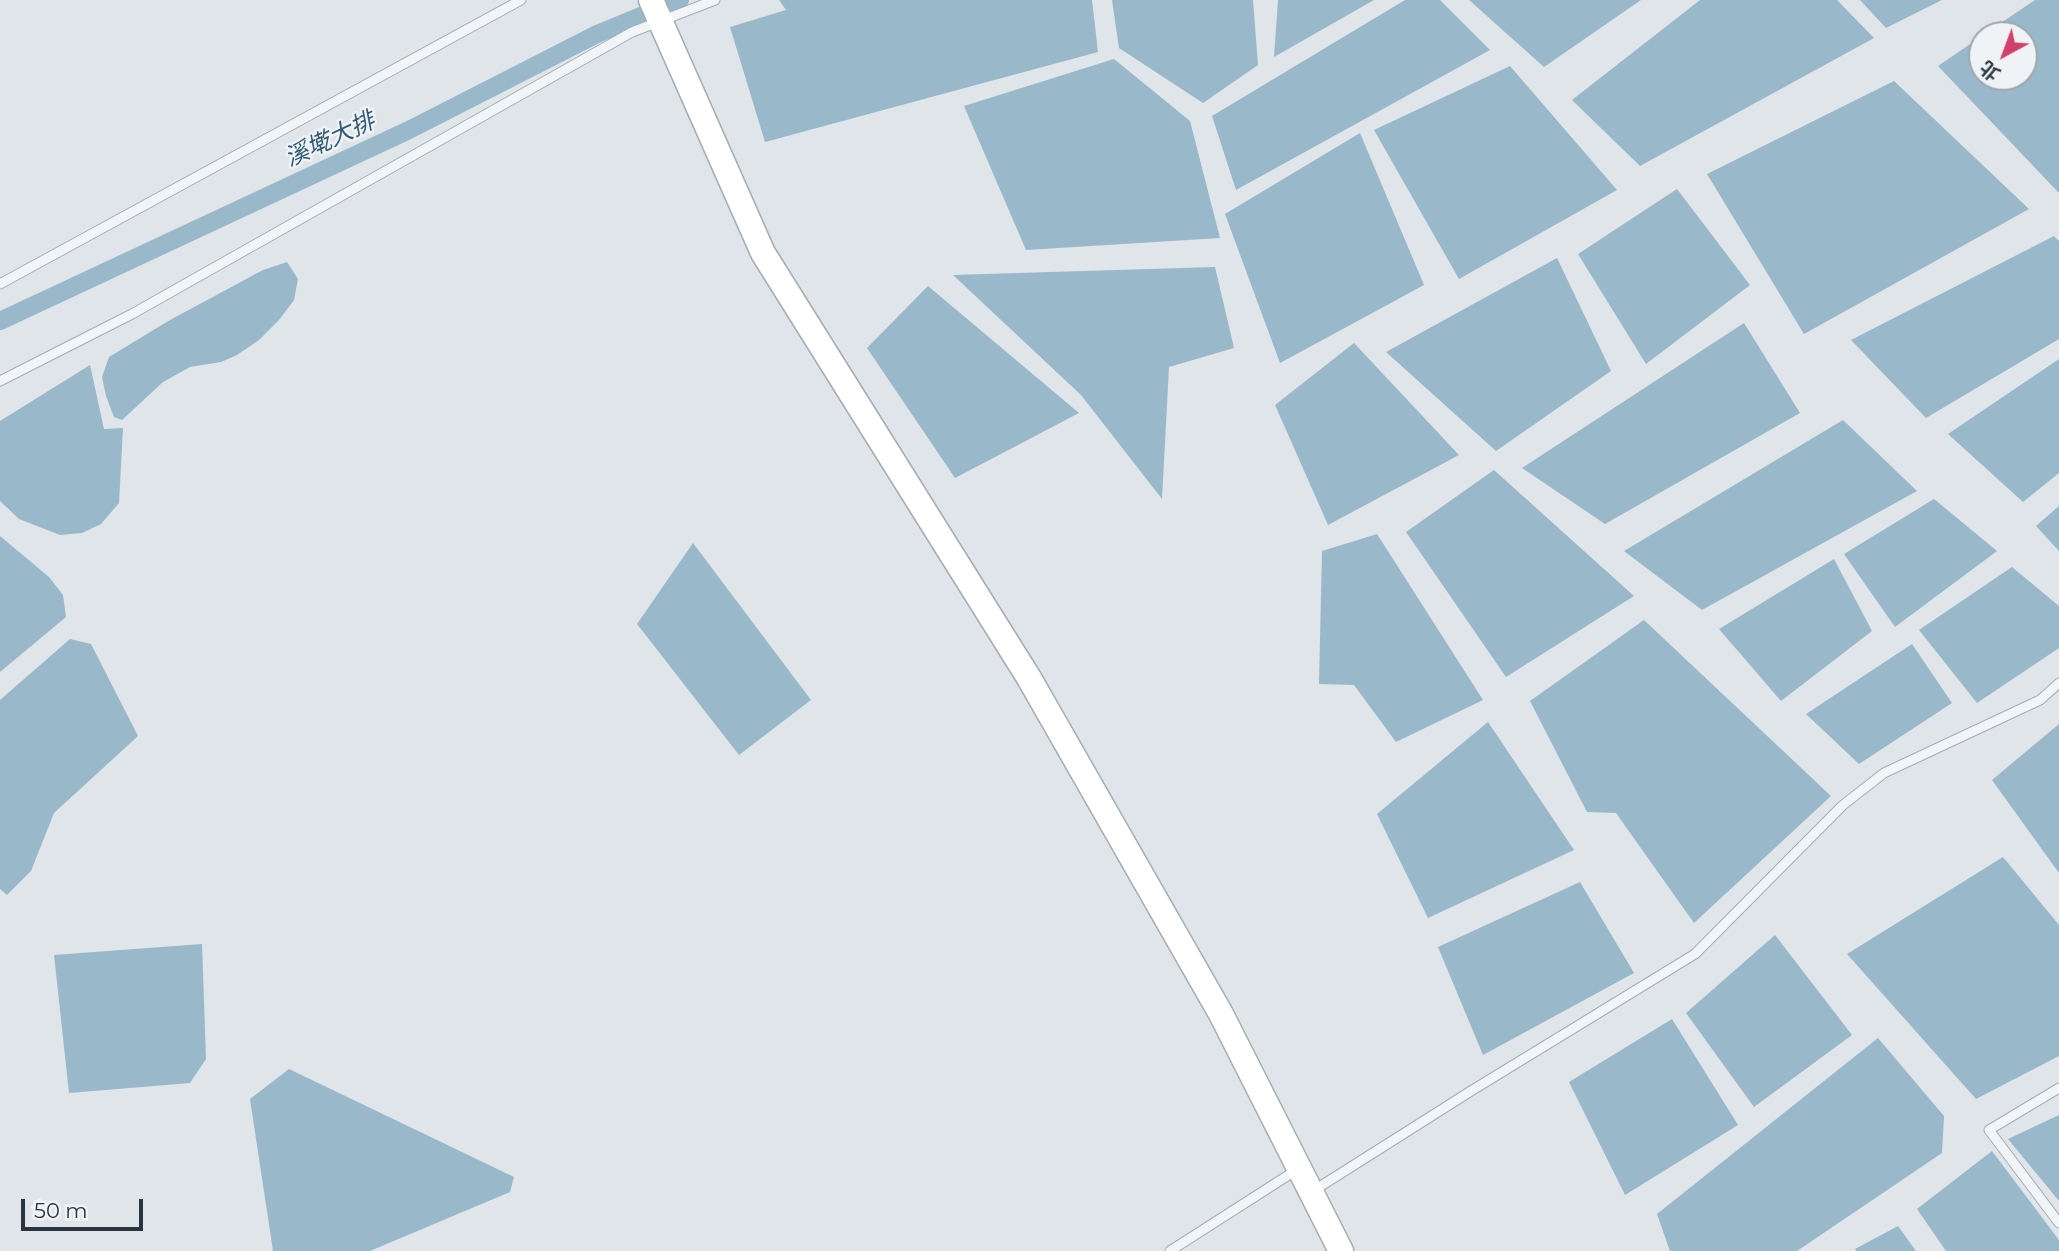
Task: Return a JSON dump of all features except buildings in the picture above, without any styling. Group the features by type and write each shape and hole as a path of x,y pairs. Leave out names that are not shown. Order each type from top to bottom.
{"main road":[{"path":"656,11 763,253 1029,678 1221,1014 1341,1251"}],"lane":[{"path":"0,284 521,0"},
{"path":"0,381 132,314 632,32 656,11 715,0"},
{"path":"1312,1192 1695,954 1843,805 1884,773 2039,700 2059,682"},
{"path":"2059,1088 1989,1130 2059,1223"},
{"path":"1170,1251 1299,1169"}],"water":[{"path":"779,0 1092,0 1098,52 765,142 730,27 786,10"},
{"path":"1112,0 1253,0 1258,65 1203,103 1119,48"},
{"path":"1278,0 1374,0 1274,57"},
{"path":"1405,0 1440,0 1490,50 1236,190 1212,116"},
{"path":"1469,0 1641,0 1544,67"},
{"path":"1700,0 1837,0 1874,38 1640,166 1572,100"},
{"path":"1860,0 1942,0 1886,28"},
{"path":"2035,0 2059,0 2059,193 1938,66 1968,46 1968,91 2038,91 2038,21 2004,21"},
{"path":"1114,59 1190,121 1220,238 1026,250 964,106"},
{"path":"1510,66 1617,190 1459,279 1374,130"},
{"path":"1894,81 2029,209 1804,334 1707,174"},
{"path":"1360,133 1424,285 1280,363 1225,214"},
{"path":"1677,189 1750,285 1646,364 1578,254"},
{"path":"2054,236 2059,241 2059,339 1926,418 1851,340"},
{"path":"1557,258 1611,371 1496,451 1386,352"},
{"path":"287,262 298,279 294,300 259,340 221,362 190,367 163,382 122,420 114,417 102,377 109,357 170,320 263,270"},
{"path":"1215,267 1234,348 1169,367 1162,499 1081,395 953,275"},
{"path":"928,286 1079,413 955,478 867,348"},
{"path":"1744,323 1800,413 1605,524 1522,468"},
{"path":"1354,343 1459,455 1328,525 1275,405"},
{"path":"2059,359 2059,473 2023,502 1948,434"},
{"path":"90,365 104,429 123,428 119,503 101,524 82,533 60,535 19,519 0,501 0,421"},
{"path":"1843,420 1917,491 1702,610 1624,551"},
{"path":"1494,470 1634,596 1506,677 1406,532"},
{"path":"1934,499 1997,551 1895,627 1844,554"},
{"path":"2059,506 2059,551 2036,526"},
{"path":"1377,534 1483,700 1396,742 1354,685 1319,684 1322,551"},
{"path":"0,536 49,577 63,595 66,617 0,672"},
{"path":"693,543 811,700 739,755 637,624"},
{"path":"1834,559 1872,631 1781,701 1719,629"},
{"path":"2012,567 2059,606 2059,648 1977,703 1919,630"},
{"path":"1644,620 1831,796 1694,923 1616,813 1587,812 1530,701"},
{"path":"70,639 91,644 138,736 54,813 31,871 7,895 0,889 0,700"},
{"path":"1912,644 1952,703 1859,764 1806,714"},
{"path":"1488,722 1574,850 1428,918 1377,814"},
{"path":"2059,724 2059,873 1992,780"},
{"path":"2003,857 2059,925 2059,1056 1976,1099 1847,954"},
{"path":"1580,882 1634,973 1483,1055 1438,947"},
{"path":"1775,935 1852,1035 1754,1107 1686,1013"},
{"path":"202,944 206,1059 190,1083 69,1093 54,955"},
{"path":"1672,1019 1738,1125 1625,1195 1569,1082"},
{"path":"1878,1038 1944,1116 1942,1153 1797,1251 1670,1251 1657,1214"},
{"path":"289,1069 514,1177 510,1192 370,1251 273,1251 250,1099"},
{"path":"2059,1115 2059,1201 2008,1139"},
{"path":"1992,1151 2059,1240 2059,1251 1946,1251 1917,1209"},
{"path":"1898,1226 1916,1251 1856,1251 1855,1249"}],"waterway":[{"name":"溪墘大排","path":"0,321 409,130 597,34 680,0"}]}
